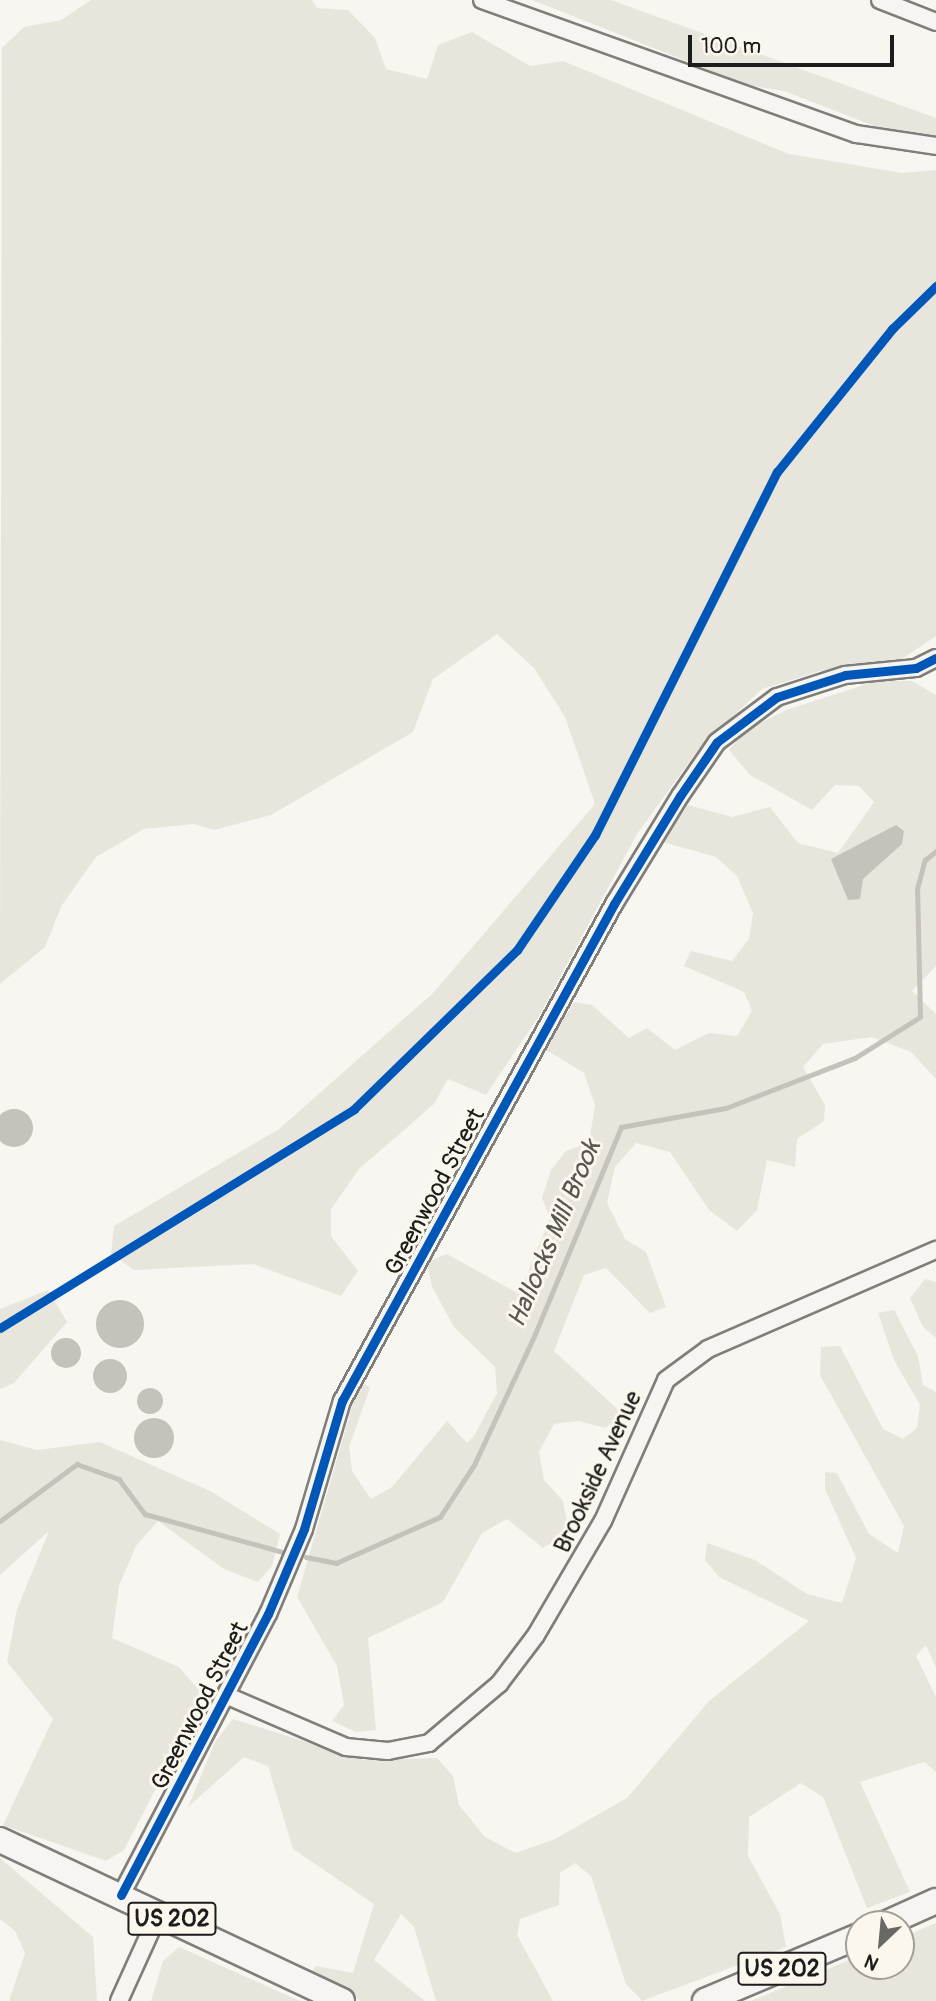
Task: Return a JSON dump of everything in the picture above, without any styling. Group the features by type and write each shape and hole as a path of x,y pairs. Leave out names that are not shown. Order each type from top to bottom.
{"highway":[{"name":"US 202","path":"0,1840 342,2001"},
{"path":"915,1910 936,1901"},
{"name":"US 202","path":"705,2001 845,1942"}],"street":[{"path":"482,0 857,134 936,146"},
{"path":"880,0 936,22"},
{"name":"Greenwood Street","path":"121,1895 230,1697 296,1552 342,1401 614,904 717,742 777,697 845,675 916,668 936,658"},
{"name":"Brookside Avenue","path":"230,1697 346,1747 388,1751 429,1743 499,1684 550,1613 603,1521 666,1380 708,1349 936,1250"},
{"path":"119,2001 159,1913"}],"shaded area":[{"path":"91,0 312,0 317,8 348,10 375,38 386,69 427,79 438,45 472,32 530,66 563,61 789,154 902,173 936,170 936,636 902,659 820,671 762,689 700,747 637,834 539,1016 486,1095 448,1079 434,1104 359,1169 331,1209 331,1236 358,1271 341,1296 253,1264 134,1270 111,1254 114,1226 279,1129 433,993 595,804 565,717 534,668 497,634 433,679 413,732 271,815 214,830 194,824 144,829 96,857 62,905 45,947 0,984 2,48 24,27 61,20"},
{"path":"532,0 611,0 936,118 936,138 882,129 784,91 747,85"},
{"path":"876,681 912,681 936,695 936,966 912,991 936,1014 936,1079 911,1052 872,1037 823,1044 803,1067 825,1105 824,1121 797,1139 795,1167 767,1160 757,1210 737,1231 709,1210 670,1152 636,1143 615,1167 607,1203 625,1239 646,1252 666,1307 650,1313 606,1268 584,1275 554,1351 625,1416 605,1428 579,1421 554,1424 539,1452 544,1480 563,1501 569,1532 543,1548 507,1519 482,1533 443,1602 368,1638 376,1730 356,1732 332,1721 344,1705 337,1666 297,1597 357,1390 365,1384 370,1388 349,1447 352,1471 371,1499 392,1487 447,1421 467,1443 474,1436 497,1393 495,1367 454,1327 432,1287 427,1262 447,1254 519,1294 550,1218 542,1198 551,1170 566,1151 589,1143 595,1105 584,1073 545,1049 574,1002 592,1005 629,1038 647,1028 675,1050 709,1033 737,1036 752,1011 744,992 684,966 691,951 732,961 749,939 753,913 737,876 716,857 663,842 688,805 732,817 770,807 798,843 838,853 874,802 859,786 835,785 812,810 750,775 729,750 745,731 786,710"},
{"path":"896,825 904,831 902,844 863,879 860,899 848,900 831,859"},
{"path":"14,1109 27,1115 33,1128 27,1141 14,1147 1,1141 -5,1128 1,1115"},
{"path":"925,1279 936,1282 936,1338 923,1327 910,1298"},
{"path":"48,1290 67,1322 14,1383 0,1389 0,1309"},
{"path":"120,1300 137,1307 144,1324 137,1341 120,1348 103,1341 96,1324 103,1307"},
{"path":"894,1310 918,1356 923,1385 936,1392 936,1668 926,1645 916,1656 936,1697 936,1772 924,1762 860,1782 910,1892 867,1908 823,1797 801,1783 749,1817 748,1856 780,1914 786,1947 642,2001 626,1984 591,1876 575,1863 560,1873 559,1905 520,1919 517,1935 553,2001 436,2001 414,1927 401,1914 374,1960 425,2001 361,2001 311,1972 316,1966 353,1973 374,1904 293,1849 268,1766 244,1757 188,1807 215,1742 233,1719 364,1760 437,1758 453,1776 459,1805 485,1837 516,1853 555,1839 627,1798 709,1701 809,1621 719,1577 705,1560 707,1543 755,1560 807,1594 842,1603 856,1558 825,1489 825,1472 837,1473 869,1534 898,1553 904,1526 820,1375 821,1347 840,1346 883,1429 903,1439 917,1428 920,1405 894,1360 878,1313"},
{"path":"66,1338 77,1342 81,1353 77,1364 66,1368 55,1364 51,1353 55,1342"},
{"path":"110,1359 122,1364 127,1376 122,1388 110,1393 98,1388 93,1376 98,1364"},
{"path":"150,1388 159,1392 163,1401 159,1410 150,1414 141,1410 137,1401 141,1392"},
{"path":"154,1418 168,1424 174,1438 168,1452 154,1458 140,1452 134,1438 140,1424"},
{"path":"0,1440 37,1450 100,1442 212,1492 280,1534 272,1566 258,1582 224,1569 158,1521 136,1546 119,1586 112,1638 179,1667 204,1696 124,1850 106,1861 3,1825 53,1719 7,1662 17,1609 49,1531 0,1575"},
{"path":"0,1858 93,1937 97,2001 9,2001 25,1953 15,1931 0,1919"},
{"path":"936,1923 936,2001 751,2001 845,1962 845,1980 915,1980 915,1932"},
{"path":"179,1947 300,2001 151,2001 163,1961"}],"waterway":[{"name":"Hallocks Mill Brook","path":"306,1557 336,1563 440,1517 474,1465 535,1334 621,1127 726,1108 855,1058 920,1017 917,889 925,860 936,851"},
{"name":"Hallocks Mill Brook","path":"0,1521 77,1464 119,1479 145,1514 283,1552"}],"cycle path":[{"path":"0,1328 354,1109 517,950 595,835 777,472 892,329 936,286"},
{"path":"121,1895 268,1614 304,1529 342,1401 614,904 680,796 717,742 777,697 845,675 916,668 936,658"}]}
